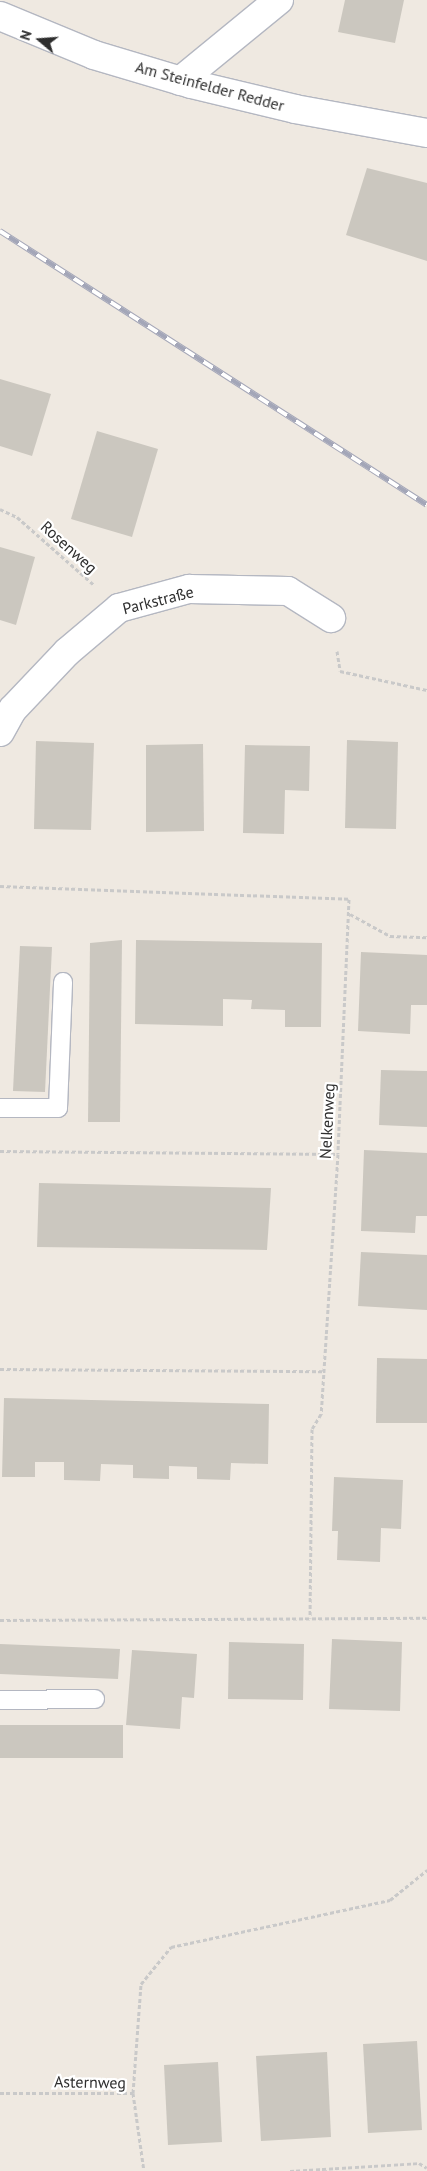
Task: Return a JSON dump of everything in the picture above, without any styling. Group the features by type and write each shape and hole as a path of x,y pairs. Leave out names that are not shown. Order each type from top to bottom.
{"street":[{"path":"180,81 278,0"},
{"name":"Am Steinfelder Redder","path":"0,16 86,52 180,81 295,108 427,134"},
{"name":"Parkstraße","path":"4,716 68,652 119,608 188,589 288,591 331,618"}],"lane":[{"path":"0,1108 58,1108 63,982"},
{"path":"0,1700 94,1699"}],"path":[{"name":"Rosenweg","path":"0,509 17,517 119,608"},
{"path":"331,618 340,671 427,690"},
{"path":"0,886 349,900 350,914 390,936 427,937"},
{"name":"Nelkenweg","path":"310,1618 312,1429 321,1414 338,1154 350,914"},
{"path":"0,1150 338,1154"},
{"path":"0,1369 323,1370"},
{"path":"0,1620 427,1618"},
{"path":"133,2093 141,1984 172,1947 390,1900 427,1870"},
{"name":"Asternweg","path":"0,2093 133,2093 144,2171"},
{"path":"290,2171 361,2169 419,2163 427,2168"}],"building":[{"path":"345,0 404,0 395,43 338,32"},
{"path":"367,168 427,183 427,261 346,235"},
{"path":"0,379 51,394 32,456 0,446"},
{"path":"97,431 158,449 132,537 71,519"},
{"path":"0,547 35,557 16,625 0,620"},
{"path":"347,740 398,742 396,829 345,828"},
{"path":"36,741 94,743 91,830 34,829"},
{"path":"203,744 204,831 146,832 146,745"},
{"path":"245,745 310,746 309,791 285,790 284,834 243,833"},
{"path":"122,940 120,1122 88,1122 90,943"},
{"path":"136,940 322,943 321,1027 285,1027 285,1010 251,1009 252,1000 223,999 223,1026 135,1024"},
{"path":"20,946 52,947 45,1092 13,1091"},
{"path":"361,952 427,955 427,1005 411,1005 410,1034 358,1031"},
{"path":"381,1070 427,1071 427,1127 379,1125"},
{"path":"364,1150 427,1153 427,1216 416,1216 415,1233 361,1231"},
{"path":"39,1183 271,1188 267,1250 37,1247"},
{"path":"361,1252 427,1255 427,1310 358,1306"},
{"path":"377,1358 427,1359 427,1423 376,1423"},
{"path":"4,1398 269,1404 268,1464 231,1463 230,1480 197,1479 197,1467 169,1466 169,1479 133,1478 133,1465 101,1464 100,1481 64,1480 64,1462 35,1462 35,1477 2,1477"},
{"path":"334,1477 403,1480 401,1529 381,1528 380,1562 337,1560 338,1531 332,1531"},
{"path":"332,1639 402,1642 400,1711 329,1709"},
{"path":"229,1642 304,1644 303,1700 228,1699"},
{"path":"0,1644 120,1649 118,1679 0,1674"},
{"path":"132,1650 197,1654 194,1698 182,1697 180,1729 126,1725"},
{"path":"0,1725 123,1725 123,1758 0,1758"},
{"path":"417,2041 422,2130 368,2133 363,2044"},
{"path":"327,2052 331,2137 261,2141 256,2056"},
{"path":"218,2062 222,2142 168,2145 164,2065"}],"railway":[{"path":"0,231 427,505"}]}
